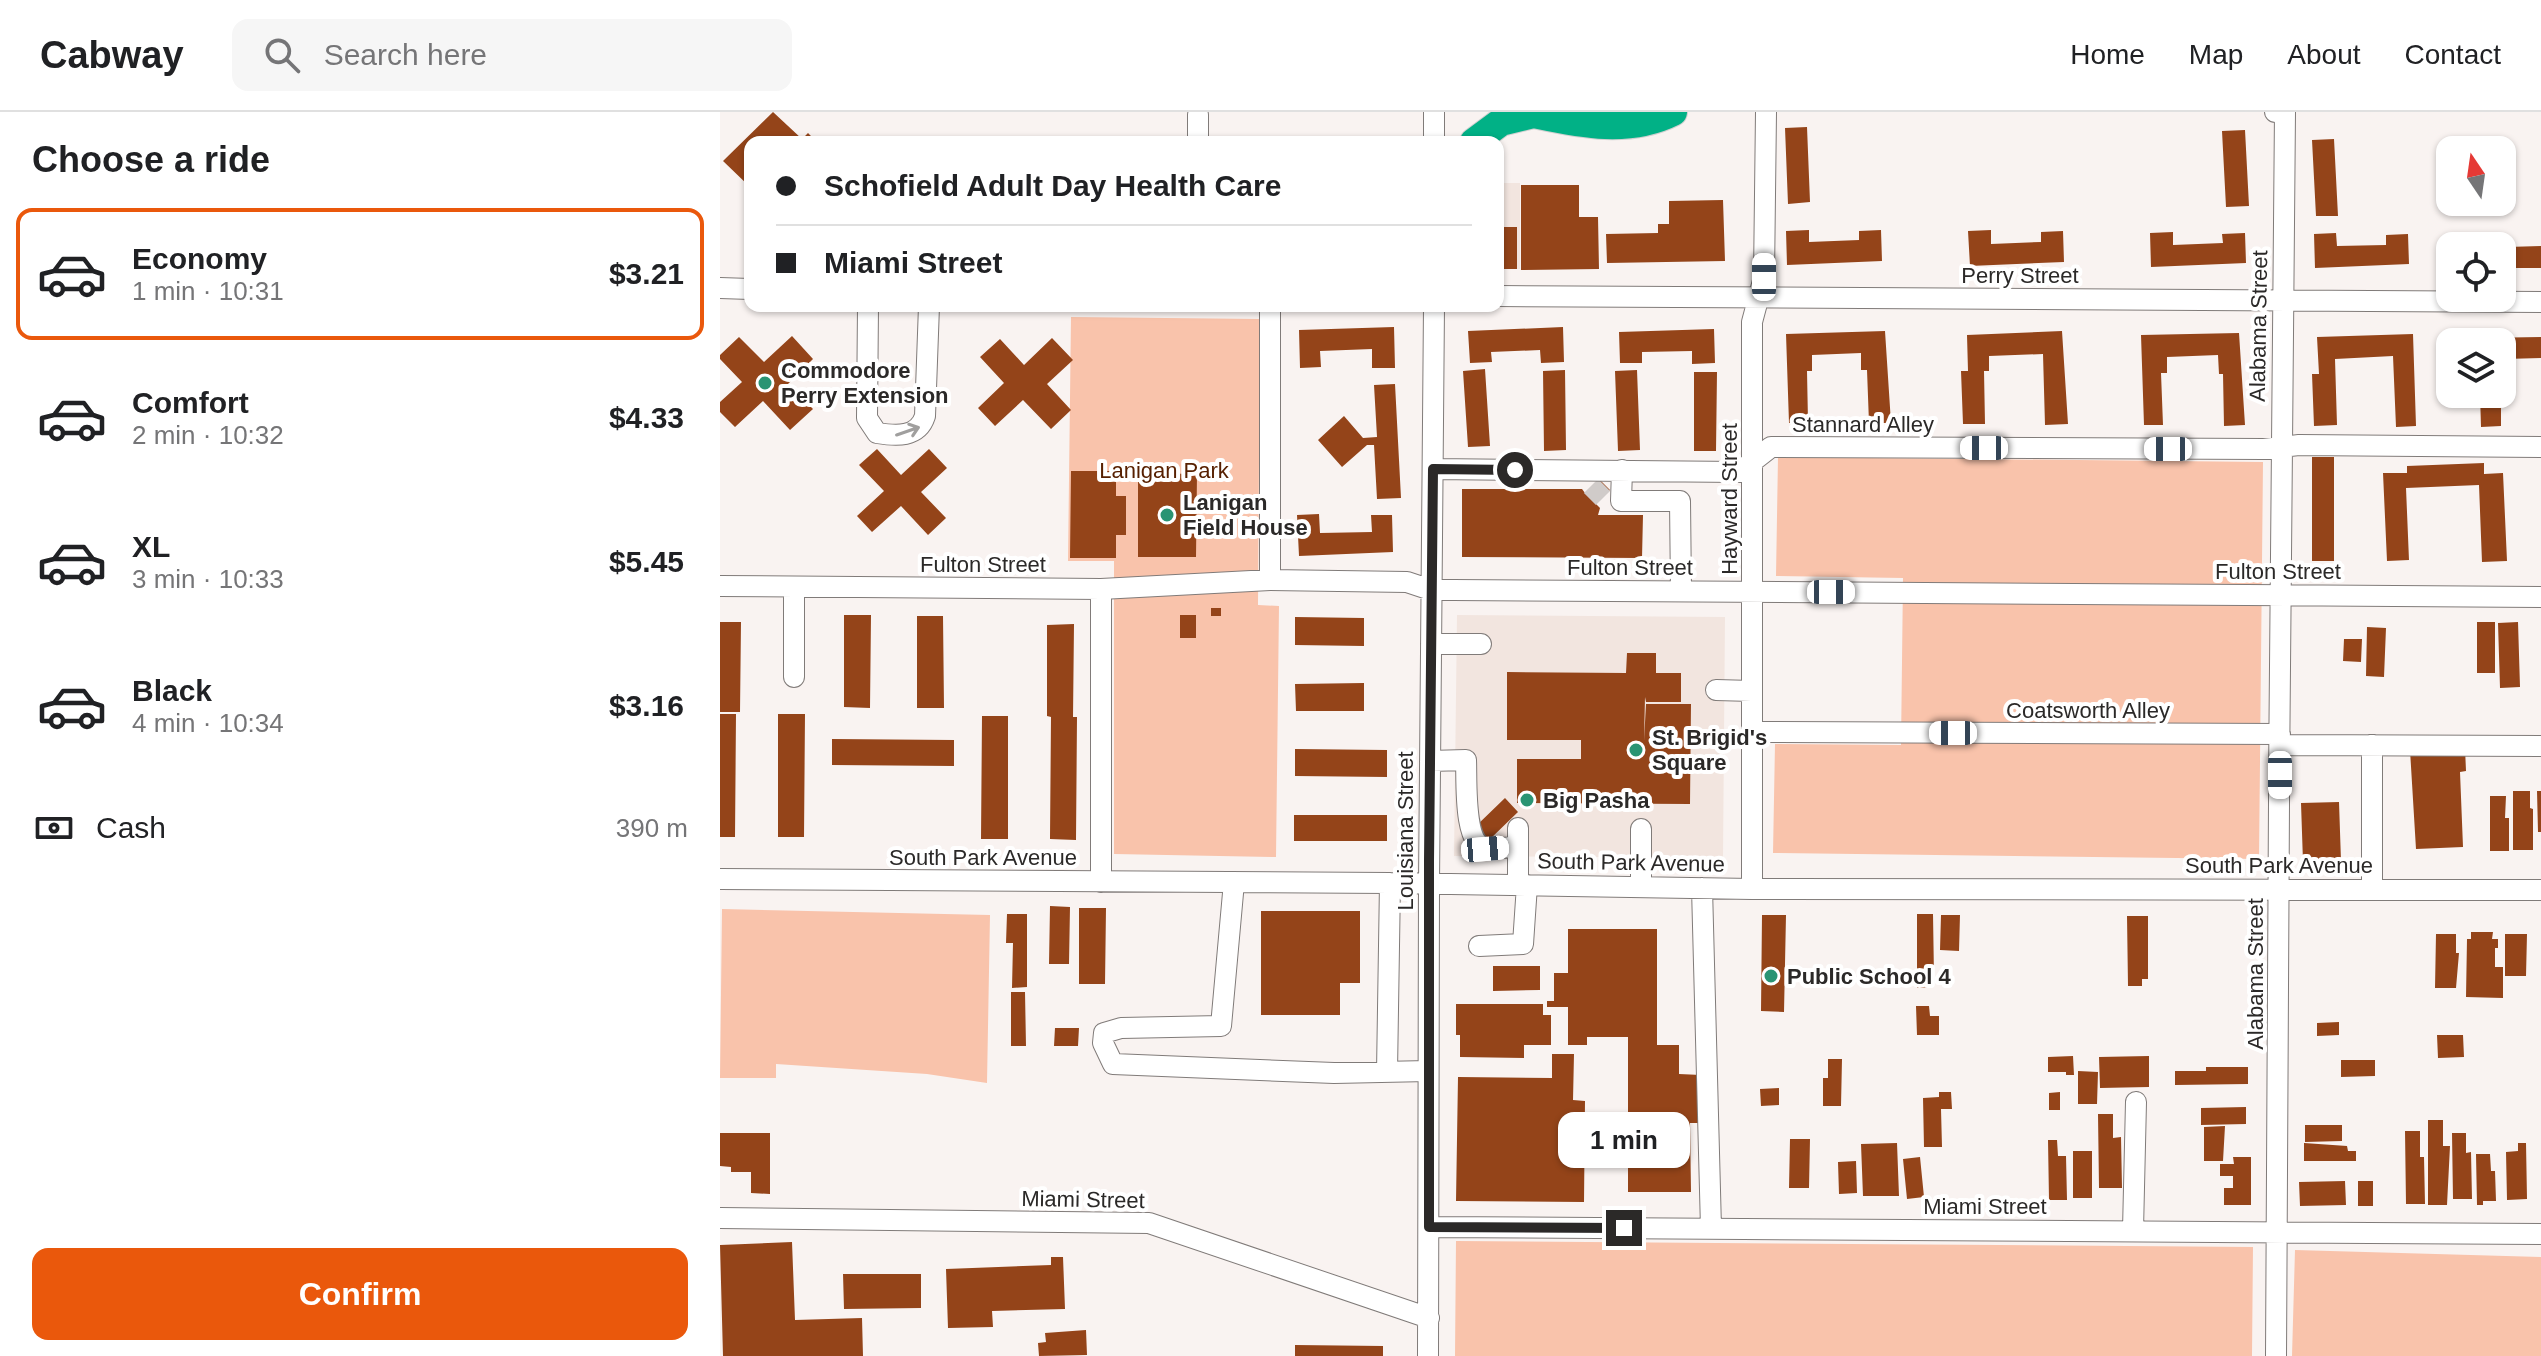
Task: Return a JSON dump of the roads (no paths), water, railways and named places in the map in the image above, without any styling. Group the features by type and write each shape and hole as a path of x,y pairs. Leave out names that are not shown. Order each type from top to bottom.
{"highway":[{"path":"1482,136 1501,122 1529,113 1578,124 1612,126 1642,124 1673,112"}],"street":[{"path":"1434,112 1434,136"},
{"name":"Hayward Street","path":"1752,889 1752,322 1764,277 1766,112"},
{"path":"2275,112 2285,112"},
{"name":"Alabama Street","path":"2276,1356 2282,595 2280,447 2285,112"},
{"path":"1198,115 1198,136"},
{"path":"720,288 744,289"},
{"name":"Perry Street","path":"1504,296 2541,302"},
{"path":"868,312 867,418 877,433 896,436 909,434 922,426 925,416 929,312"},
{"path":"1270,312 1270,580"},
{"name":"Louisiana Street","path":"1428,1356 1434,312"},
{"name":"Stannard Alley","path":"1433,469 1739,472 1771,447 2541,447"},
{"path":"1575,470 1605,495 1680,501 1681,591"},
{"path":"1605,495 1622,470"},
{"name":"Fulton Street","path":"720,586 1101,589 1270,580 1407,582 1431,590 2541,597"},
{"path":"794,587 794,677"},
{"path":"1101,589 1101,882"},
{"path":"1431,644 1481,644"},
{"path":"1716,690 1752,691"},
{"name":"Coatsworth Alley","path":"1752,732 2541,746"},
{"path":"2372,745 2372,890"},
{"path":"1430,761 1466,760 1470,833 1479,845 1485,849 1518,837 1523,885 1523,944 1479,946"},
{"path":"1641,829 1641,886"},
{"name":"South Park Avenue","path":"720,879 1390,883 1752,889 2541,890"},
{"path":"1234,882 1221,1026 1121,1028 1104,1033 1103,1043 1113,1064 1334,1073 1428,1071"},
{"path":"1387,1072 1390,883"},
{"path":"1702,888 1711,1228"},
{"path":"2133,1230 2136,1102"},
{"name":"Miami Street","path":"720,1218 1149,1223 1429,1318"},
{"name":"Miami Street","path":"1429,1227 2541,1234"}],"tunnel":[{"path":"1591,486 1603,498"}],"place":[{"name":"Commodore Perry Extension","path":"765,383"},
{"name":"Lanigan Field House","path":"1167,515"},
{"name":"St. Brigid's Square","path":"1636,750"},
{"name":"Big Pasha","path":"1527,800"},
{"name":"Public School 4","path":"1771,976"}],"park label":[{"name":"Lanigan Park","path":"1164,470"}]}
